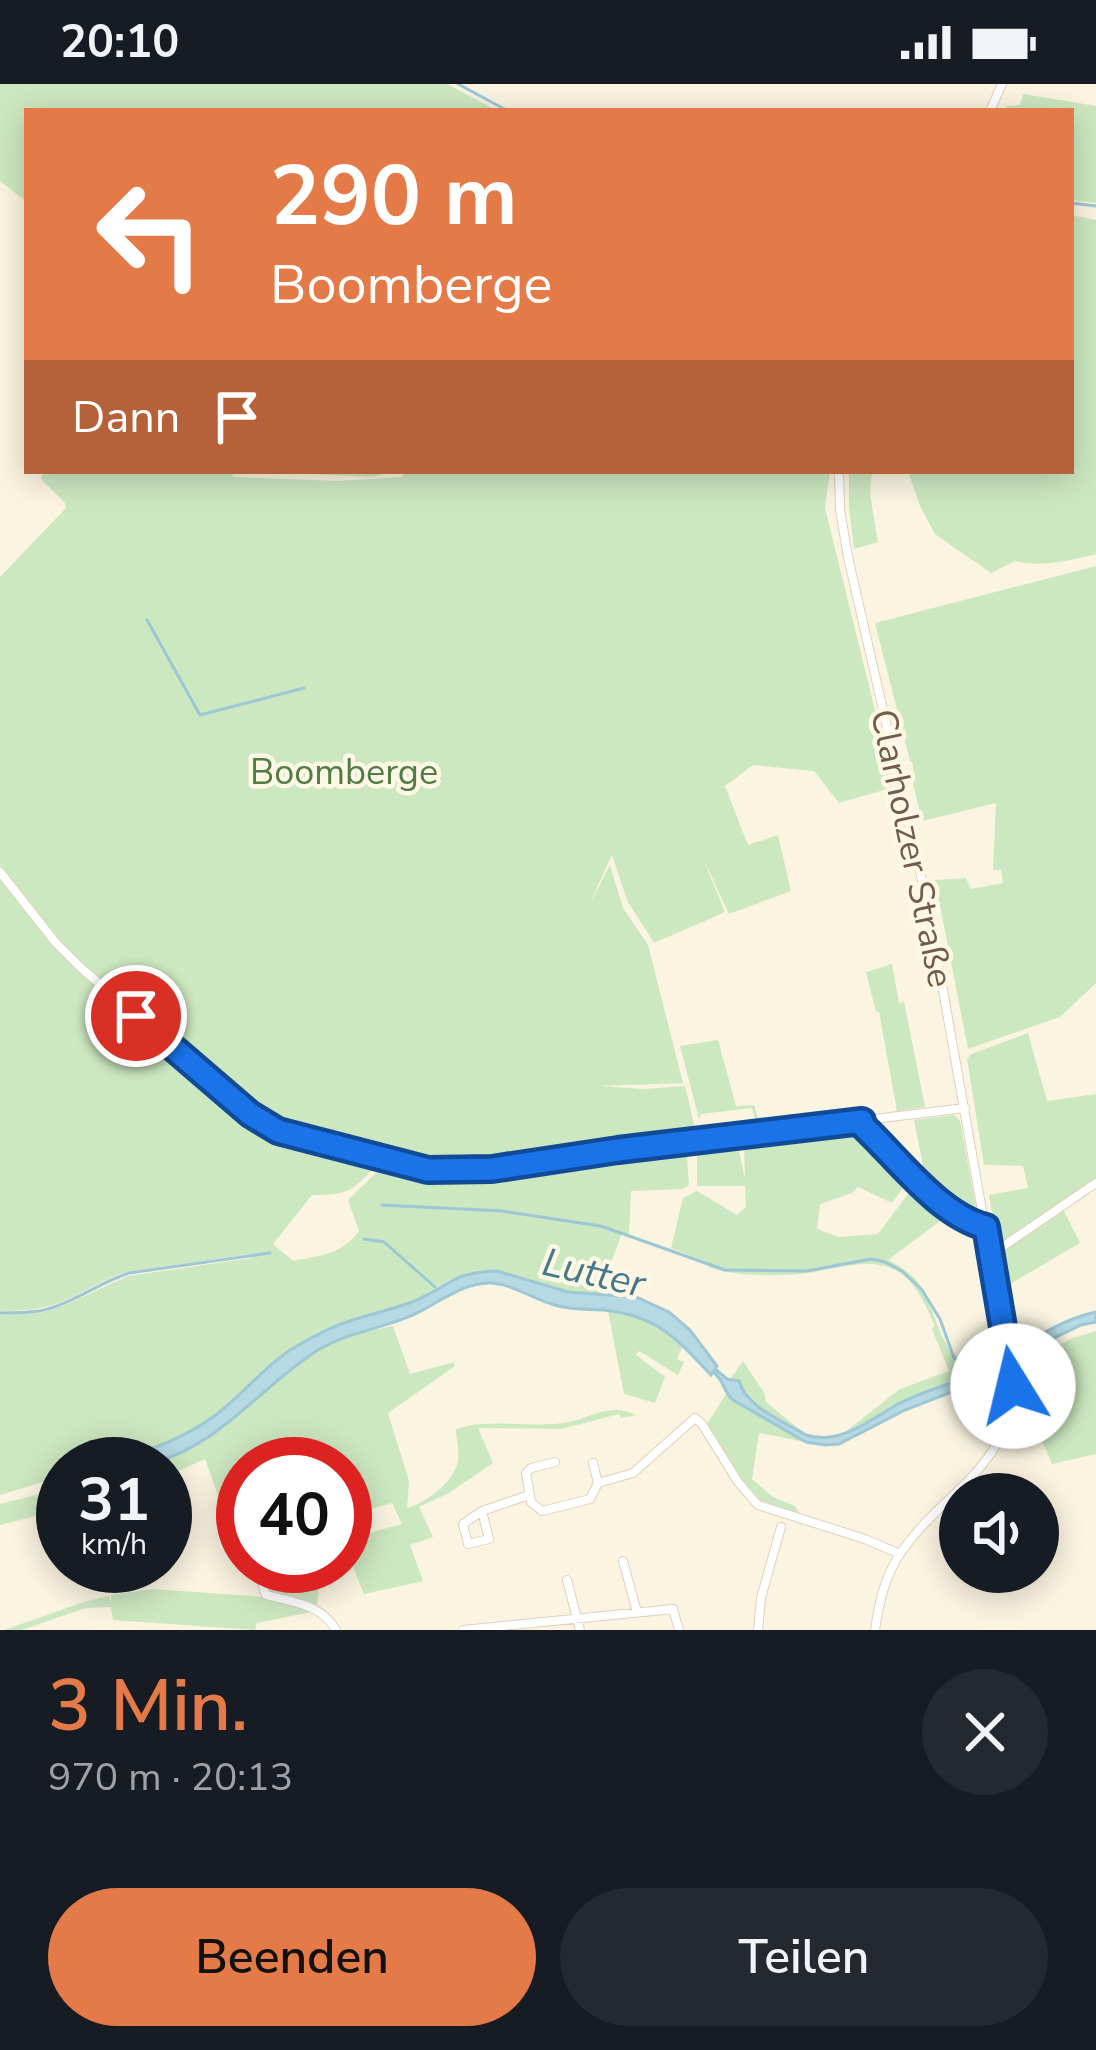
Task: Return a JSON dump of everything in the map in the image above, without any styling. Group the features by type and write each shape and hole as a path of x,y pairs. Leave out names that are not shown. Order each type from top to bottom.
{"street":[{"name":"Clarholzer Straße","path":"839,474 848,557 921,870 991,1252 1012,1402 996,1448 900,1554 878,1604 875,1630"},
{"path":"0,872 80,967 250,1114 278,1131 428,1170 492,1169 965,1108"},
{"path":"862,1121 916,1182 973,1223 986,1227"},
{"path":"991,1252 1096,1183"},
{"path":"598,1483 633,1473 695,1418 758,1505 900,1554"},
{"path":"555,1462 527,1470 531,1502 542,1511 590,1499 598,1483 593,1462"},
{"path":"482,1510 489,1539 468,1544 463,1523 482,1510 529,1495"},
{"path":"758,1630 761,1598 781,1527"},
{"path":"623,1561 637,1612"},
{"path":"567,1580 580,1630"},
{"path":"265,1593 315,1608 337,1630"},
{"path":"469,1629 673,1609 679,1630"}],"green space":[{"path":"0,84 447,84 492,108 24,108 24,200 0,181"},
{"path":"1023,94 1096,106 1096,203 1074,200 1074,108 1006,108 1020,105"},
{"path":"1074,216 1096,220 1096,554 1045,563 1015,561 991,573 935,534 909,474 1074,474"},
{"name":"Boomberge","path":"45,474 233,474 338,481 404,474 830,474 825,508 894,787 839,803 814,771 753,765 725,786 748,845 778,835 791,891 729,914 702,856 725,912 654,943 628,902 612,855 589,905 610,865 623,908 648,945 683,1083 600,1086 685,1086 697,1137 429,1164 283,1129 269,1156 280,1138 381,1161 351,1188 312,1195 273,1244 293,1261 330,1253 352,1239 359,1231 348,1200 387,1162 428,1174 493,1172 686,1146 689,1185 631,1191 629,1234 622,1233 600,1293 568,1292 497,1271 449,1280 420,1298 309,1337 218,1414 179,1437 36,1437 36,1484 0,1495 0,1315 40,1313 63,1306 128,1276 252,1258 250,1254 126,1272 53,1305 0,1311 0,577 66,508 41,479"},
{"name":"Boomberge","path":"312,474 384,474 373,477"},
{"path":"849,474 872,474 878,542 854,549"},
{"path":"1096,566 1096,983 1060,1017 968,1049 935,880 966,878 971,889 1003,883 1001,870 993,870 996,803 922,821 913,763 875,623"},
{"path":"892,964 925,1107 897,1111 879,1012 866,972"},
{"path":"1028,1033 1047,1101 1096,1094 1096,1180 1061,1205 1080,1243 1005,1287 989,1195 1028,1188 1023,1166 984,1165 967,1059"},
{"path":"718,1040 736,1106 754,1105 761,1128 752,1108 701,1114 699,1119 680,1046"},
{"path":"954,1115 960,1121 978,1218 927,1185 914,1120"},
{"path":"861,1128 912,1182 892,1203 858,1187 820,1204 817,1229 839,1237 878,1234 916,1188 951,1213 888,1260 922,1287 948,1347 978,1371 905,1399 840,1436 900,1389 949,1371 932,1329 935,1325 910,1281 887,1267 866,1264 788,1275 732,1273 671,1248 683,1198 697,1191 737,1215 746,1207 745,1186 697,1186 697,1146 737,1141 745,1179 744,1140"},
{"path":"608,1311 648,1322 683,1345 677,1359 684,1362 678,1375 639,1351 636,1355 665,1377 655,1403 624,1394"},
{"path":"393,1326 410,1374 454,1362 455,1366 388,1413 409,1481 407,1508 422,1502 451,1476 458,1457 456,1429 563,1423 609,1410 637,1415 621,1418 619,1414 561,1429 478,1428 493,1463 419,1507 433,1537 410,1545 423,1581 372,1592 372,1532 402,1524 392,1503 372,1509 372,1437 216,1437 216,1489 205,1459 192,1465 192,1445 322,1349"},
{"path":"1096,1331 1096,1454 1052,1464 1025,1401 1027,1361"},
{"path":"743,1361 765,1401 806,1435 758,1406 739,1381 731,1378"},
{"path":"726,1394 806,1442 759,1433 752,1479 800,1514 760,1500 707,1424"},
{"path":"36,1495 36,1516 0,1525 0,1504"},
{"path":"192,1592 265,1597 316,1611 257,1623 255,1630 113,1620 111,1607 85,1608 22,1630 4,1630 87,1601 109,1596 111,1603 111,1595"},
{"path":"269,1593 318,1593 317,1605"}],"water":[{"path":"497,1271 568,1292 636,1297 669,1312 690,1330 715,1369 739,1381 758,1406 806,1435 819,1437 843,1434 910,1398 969,1376 1065,1322 1096,1312 1096,1322 1050,1340 988,1378 905,1410 839,1444 825,1445 806,1442 733,1400 717,1375 711,1375 652,1323 623,1313 558,1306 498,1284 479,1284 413,1315 318,1350 198,1444 192,1447 192,1437 179,1437 222,1410 283,1355 320,1333 482,1272"}],"waterway":[{"path":"458,84 502,108"},
{"path":"1074,203 1096,206"},
{"path":"147,620 200,715 304,688"},
{"name":"Lutter","path":"382,1205 502,1211 601,1226 725,1270 807,1271 871,1259 885,1262 922,1290 940,1319 954,1358 977,1374"},
{"path":"364,1239 384,1242 435,1287"},
{"path":"0,1313 51,1308 129,1273 270,1253"}],"route":[{"path":"136,1016 250,1114 278,1131 428,1170 492,1169 862,1121 916,1182 973,1223 986,1227 1013,1386"}]}
